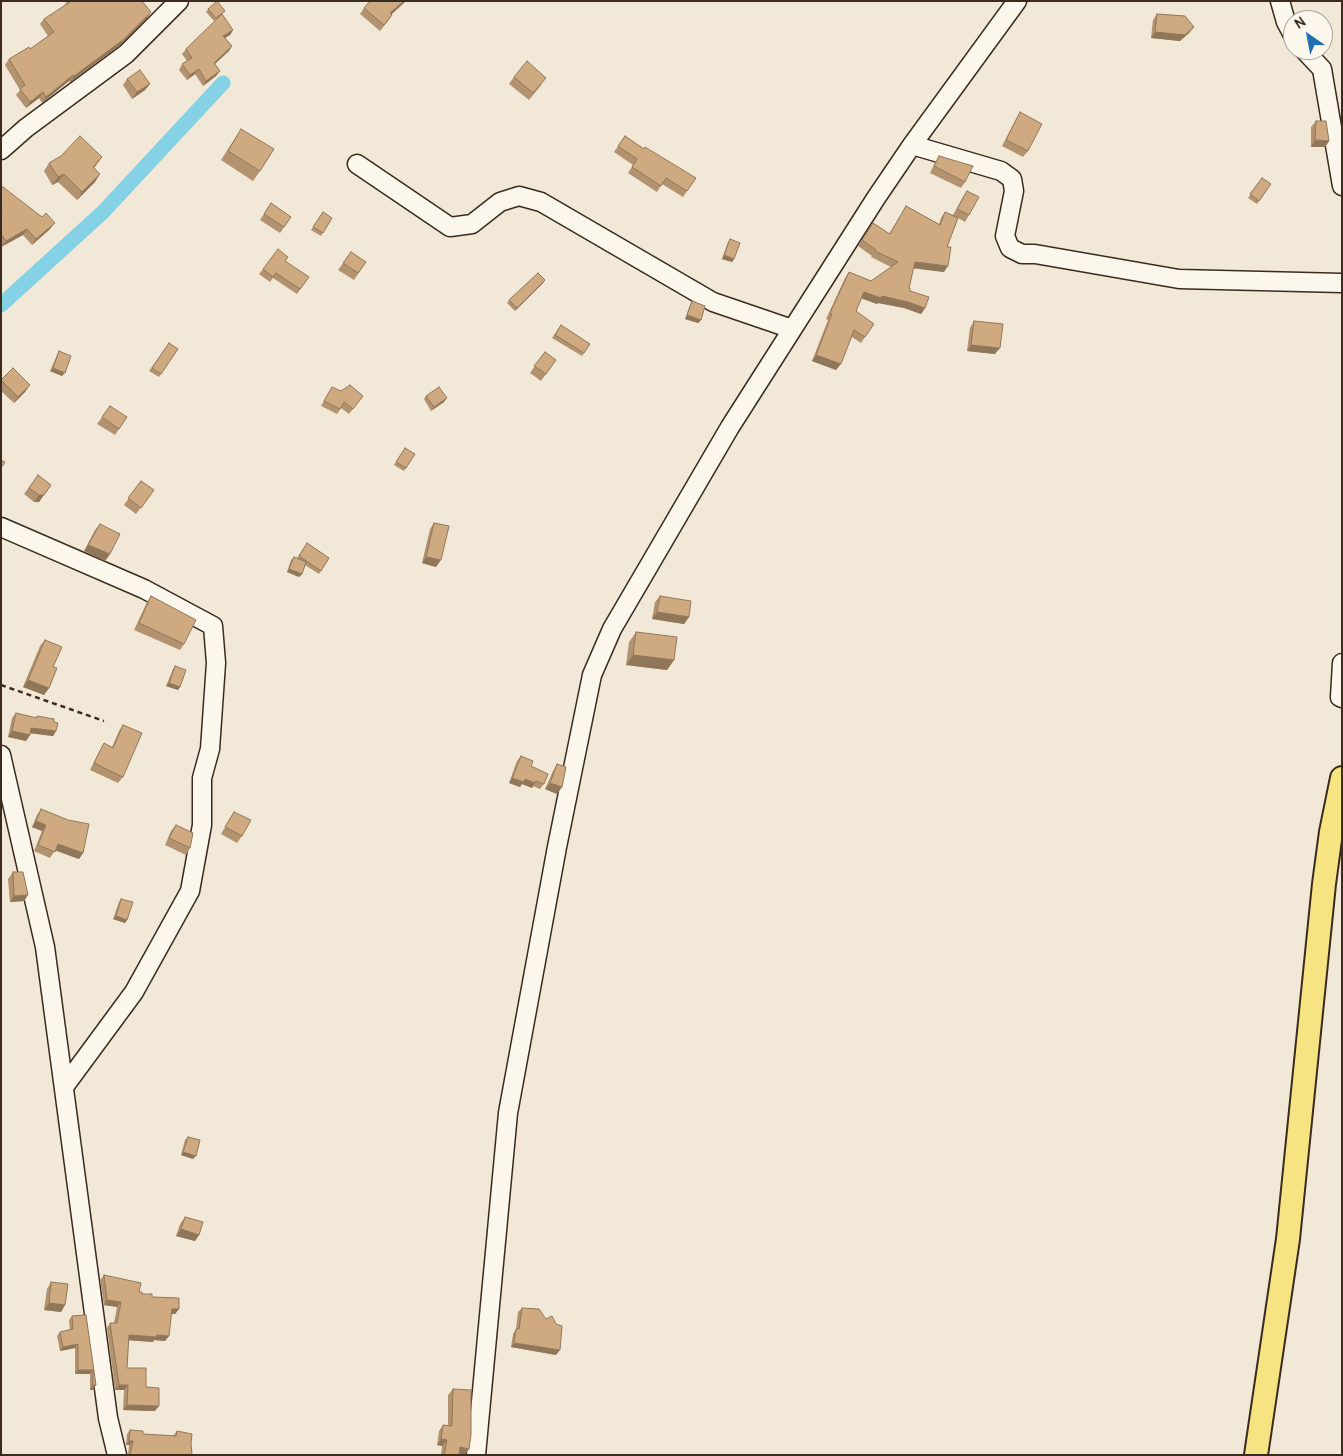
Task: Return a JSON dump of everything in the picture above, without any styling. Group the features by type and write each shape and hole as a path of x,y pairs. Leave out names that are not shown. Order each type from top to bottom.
{"main road":[{"path":"1256,1455 1288,1239 1324,884 1331,832 1342,778"}],"street":[{"path":"1,150 26,128 126,54 179,1"},
{"path":"476,1455 508,1113 557,848 592,675 612,629 730,427 876,198 912,145 1017,1"},
{"path":"1313,60 1322,69 1342,186"},
{"path":"912,145 1001,171 1012,179 1014,191 1005,236 1010,248 1022,254 1035,254 1179,279 1342,283"},
{"path":"356,164 450,227 472,224 500,202 519,196 541,202 713,302 792,329"},
{"path":"1,527 144,589 214,626 216,663 210,749 202,778 202,825 190,891 134,992 64,1087"},
{"path":"1342,663 1340,697 1342,698"},
{"path":"1,755 45,947 108,1418 117,1455"}],"path":[{"path":"1,685 104,721"}],"building":[{"path":"69,1 142,1 151,12 123,40 73,75 46,97 43,92 30,102 20,89 25,85 9,59 29,47 30,49 54,32 44,19"},
{"path":"217,1 225,11 216,18 208,9"},
{"path":"370,1 404,1 390,13 392,15 384,25 364,8"},
{"path":"222,14 233,30 223,36 232,46 214,63 220,71 206,81 199,69 190,75 182,64 192,58 186,49"},
{"path":"1157,14 1185,16 1194,27 1185,35 1155,32"},
{"path":"527,61 546,78 533,93 514,77"},
{"path":"140,70 150,84 137,92 127,79"},
{"path":"1020,112 1042,124 1028,151 1006,140"},
{"path":"1316,121 1326,121 1329,141 1315,140"},
{"path":"241,129 274,149 260,171 228,151"},
{"path":"80,136 102,157 93,167 100,174 82,192 64,174 58,177 49,163 61,156"},
{"path":"625,136 644,149 645,147 696,178 687,191 666,178 661,186 632,167 637,159 618,146"},
{"path":"939,156 973,166 965,182 934,166"},
{"path":"1262,178 1271,184 1259,201 1250,194"},
{"path":"3,187 42,217 46,213 55,223 36,239 27,229 6,241 1,234 1,188"},
{"path":"967,191 979,197 969,215 957,209"},
{"path":"271,203 291,217 284,227 264,214"},
{"path":"906,206 940,225 945,212 958,218 947,247 951,247 948,266 915,262 909,288 910,291 929,297 925,308 864,292 856,311 874,324 865,337 854,330 841,364 816,355 832,314 830,313 849,272 871,281 898,262 875,251 862,240 873,223 890,234"},
{"path":"323,212 332,218 323,233 313,227"},
{"path":"730,239 740,243 734,259 724,255"},
{"path":"278,249 288,257 285,261 309,277 300,289 276,273 273,277 263,269"},
{"path":"351,252 366,262 358,273 343,263"},
{"path":"538,273 545,280 517,308 509,300"},
{"path":"692,301 705,306 701,320 687,315"},
{"path":"974,321 1003,324 1000,348 971,345"},
{"path":"561,325 590,344 584,353 555,335"},
{"path":"169,343 178,349 161,374 152,368"},
{"path":"59,351 71,356 65,373 53,368"},
{"path":"545,352 556,360 546,374 534,366"},
{"path":"13,368 30,385 18,397 1,380"},
{"path":"350,385 363,396 353,409 344,402 340,409 324,401 332,387 341,391"},
{"path":"439,387 447,398 434,407 426,396"},
{"path":"110,406 127,417 119,429 102,417"},
{"path":"405,448 415,454 406,468 396,462"},
{"path":"1,460 5,462 1,468"},
{"path":"38,475 51,485 44,495 39,495 29,488"},
{"path":"141,481 154,490 141,508 128,498"},
{"path":"434,523 449,526 441,560 426,557"},
{"path":"100,524 120,534 110,554 88,545"},
{"path":"307,543 329,558 321,571 299,556"},
{"path":"294,557 306,562 302,574 289,569"},
{"path":"151,596 196,620 184,644 139,623"},
{"path":"660,596 691,601 689,617 657,612"},
{"path":"636,632 677,637 674,660 633,655"},
{"path":"45,640 62,647 53,667 57,668 49,688 28,680"},
{"path":"175,666 186,670 180,687 169,683"},
{"path":"16,713 37,718 37,716 54,719 54,722 58,723 56,731 31,728 30,735 12,731"},
{"path":"123,725 142,733 123,777 94,763 104,743 113,748"},
{"path":"521,756 533,761 531,766 548,774 544,784 525,779 524,782 512,778"},
{"path":"557,764 566,767 562,787 550,783"},
{"path":"41,809 68,820 89,824 83,853 58,844 55,852 38,845 46,825 36,821"},
{"path":"234,812 251,820 242,836 225,827"},
{"path":"176,825 193,833 190,848 169,838"},
{"path":"13,872 23,872 28,895 14,896"},
{"path":"121,899 133,902 127,920 116,916"},
{"path":"188,1137 200,1140 196,1156 183,1152"},
{"path":"185,1217 203,1222 199,1235 181,1229"},
{"path":"104,1275 141,1283 139,1292 142,1292 142,1294 152,1294 152,1297 179,1298 179,1309 172,1309 169,1336 129,1335 127,1368 146,1368 146,1387 159,1388 159,1406 127,1405 128,1385 119,1385 110,1323 117,1323 121,1302 107,1300"},
{"path":"51,1282 68,1284 65,1305 49,1303"},
{"path":"522,1308 539,1309 546,1319 552,1316 556,1324 562,1326 560,1350 514,1343 516,1329 519,1329"},
{"path":"86,1315 96,1385 93,1385 93,1370 78,1370 78,1344 63,1347 60,1332 73,1329 72,1316"},
{"path":"453,1389 471,1390 471,1435 469,1449 460,1447 459,1455 444,1455 447,1440 441,1439 443,1425 452,1426"},
{"path":"130,1430 143,1431 143,1434 176,1436 177,1431 192,1434 192,1455 130,1455 133,1441 129,1441"}],"waterway":[{"path":"1,305 103,212 223,83"}]}
